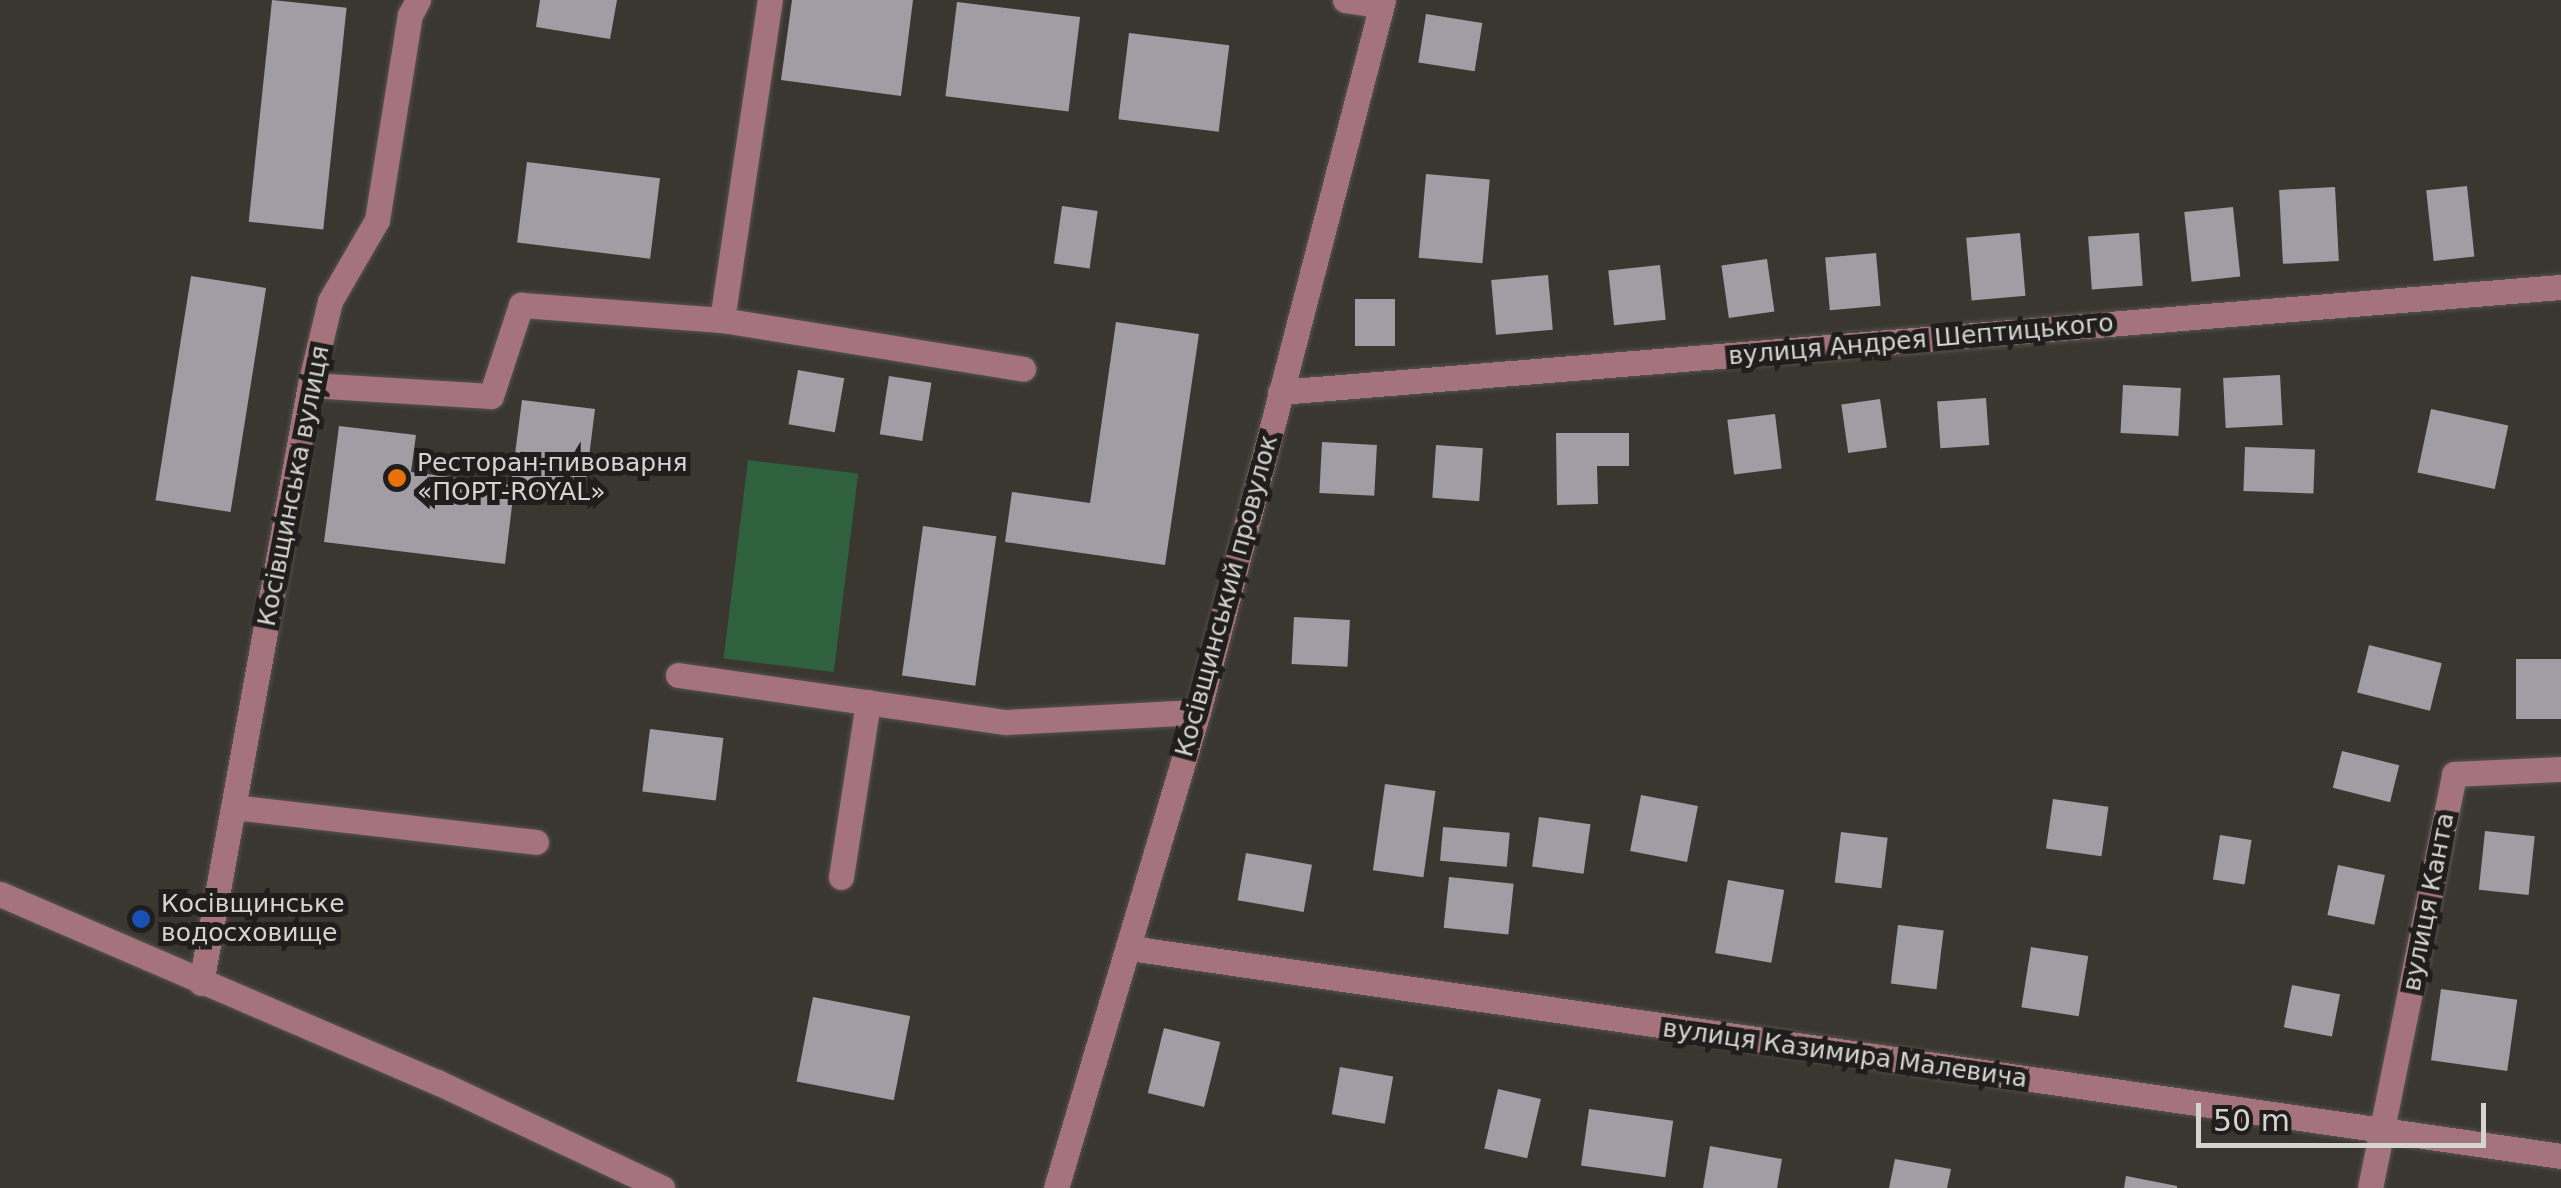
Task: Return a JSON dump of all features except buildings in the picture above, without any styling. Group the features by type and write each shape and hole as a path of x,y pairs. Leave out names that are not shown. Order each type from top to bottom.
{"street":[{"name":"Косівщинська вулиця","path":"200,983 310,385 330,301 378,220 418,0"},
{"path":"722,320 770,0"},
{"path":"1344,0 1382,3"},
{"name":"Косівщинський провулок","path":"1056,1188 1198,712 1382,3"},
{"name":"вулиця Андрея Шептицького","path":"1280,392 2561,287"},
{"path":"310,385 491,396 522,304 722,320 1023,370"},
{"path":"678,676 1006,722 1198,712"},
{"path":"841,876 868,702"},
{"name":"вулиця Канта","path":"2382,1134 2454,774 2561,769"},
{"path":"234,808 536,842"},
{"path":"0,894 436,1082 662,1188"},
{"name":"вулиця Казимира Малевича","path":"1130,948 2382,1134 2561,1156"},
{"path":"2370,1188 2382,1134"}],"green space":[{"path":"748,460 858,474 834,672 724,659"}],"place":[{"name":"Ресторан-пивоварня «ПОРТ-ROYAL»","path":"397,478"},
{"name":"Косівщинське водосховище","path":"141,919"}]}
